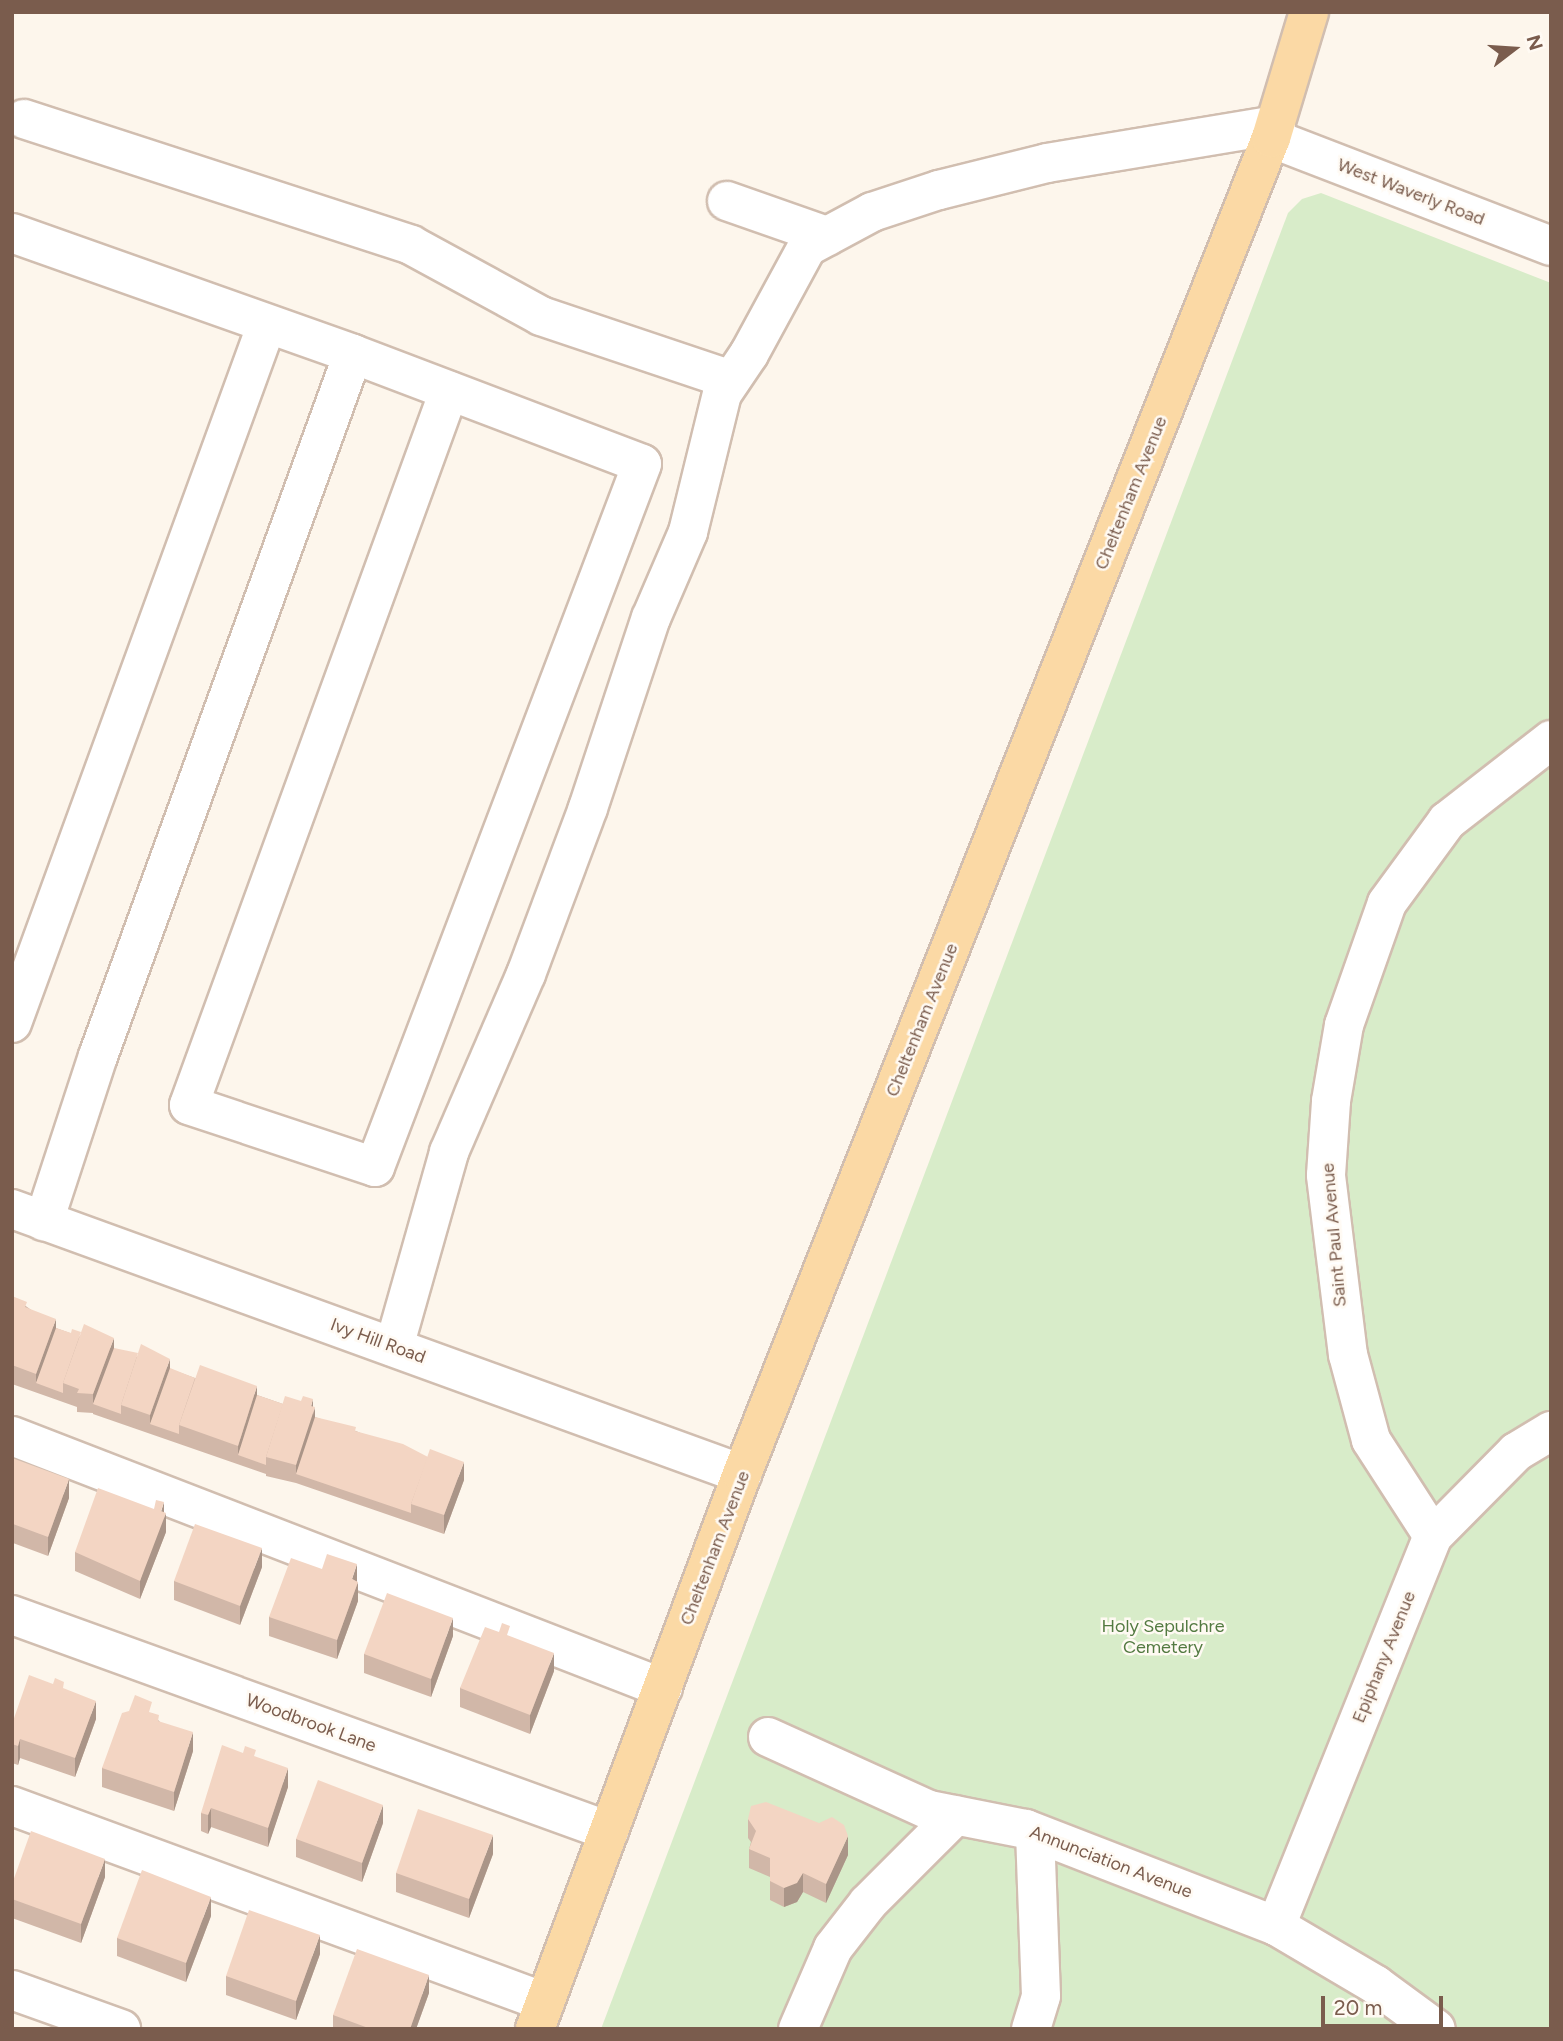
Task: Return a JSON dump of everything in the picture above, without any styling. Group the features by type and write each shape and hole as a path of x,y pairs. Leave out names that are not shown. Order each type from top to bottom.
{"main road":[{"name":"Cheltenham Avenue","path":"540,2016 742,1474 1273,132 1309,12"}],"street":[{"path":"24,119 411,245 541,316 732,380"},
{"path":"394,1347 449,1152 495,1053 588,808 624,692 688,532 722,394 807,247 872,212 1034,166 1273,132"},
{"name":"West Waverly Road","path":"1273,132 1551,246"},
{"path":"727,201 827,236"},
{"path":"12,233 353,354 642,464 375,1167 189,1105 449,391"},
{"path":"12,1023 267,324"},
{"path":"28,1215 98,1056 353,354"},
{"name":"Saint Paul Avenue","path":"1433,1536 1371,1440 1348,1355 1326,1175 1331,1101 1344,1026 1387,902 1447,821 1551,740"},
{"name":"Ivy Hill Road","path":"28,1215 742,1474"},
{"name":"Epiphany Avenue","path":"1276,1926 1433,1536 1516,1451 1551,1430"},
{"path":"12,1436 663,1688"},
{"name":"Woodbrook Lane","path":"12,1615 609,1831"},
{"name":"Annunciation Avenue","path":"768,1737 929,1810 1035,1833 1276,1926 1376,1985 1436,2029"},
{"path":"12,1806 540,2016"},
{"path":"798,2029 834,1948 868,1903 956,1815"},
{"path":"1031,2029 1041,1996 1035,1833"},
{"path":"12,1990 121,2029"}],"green space":[{"name":"Holy Sepulchre Cemetery","path":"1321,193 1551,283 1551,2029 601,2029 1288,213 1302,199"}],"building":[{"path":"12,1296 27,1302 25,1307 56,1319 36,1374 12,1365"},
{"path":"84,1324 114,1338 93,1394 77,1393 79,1389 63,1383"},
{"path":"56,1328 71,1333 72,1329 81,1332 63,1383 63,1393 36,1383"},
{"path":"141,1344 170,1359 150,1415 121,1405"},
{"path":"114,1348 138,1353 121,1405 121,1414 93,1404"},
{"path":"200,1365 257,1386 238,1446 179,1425"},
{"path":"170,1368 195,1378 179,1425 179,1434 150,1424"},
{"path":"257,1395 283,1404 266,1457 266,1465 238,1455"},
{"path":"285,1396 301,1401 303,1396 313,1399 311,1406 315,1407 296,1465 266,1457"},
{"path":"315,1417 356,1427 355,1431 403,1444 428,1457 411,1504 411,1513 296,1474"},
{"path":"430,1449 464,1462 444,1515 411,1504"},
{"path":"12,1458 69,1479 48,1537 13,1524 12,1528"},
{"path":"98,1488 154,1509 156,1500 164,1502 161,1511 166,1513 140,1581 75,1552"},
{"path":"195,1524 262,1548 240,1606 174,1581"},
{"path":"327,1554 357,1564 352,1579 358,1582 337,1640 269,1617 291,1558 322,1569"},
{"path":"387,1593 453,1618 431,1679 364,1654"},
{"path":"502,1623 510,1626 507,1635 554,1653 530,1715 460,1688 485,1627 499,1632"},
{"path":"29,1675 53,1684 55,1678 64,1682 63,1688 96,1701 75,1758 20,1739 18,1746 12,1744 12,1724"},
{"path":"135,1695 152,1702 149,1712 159,1715 158,1721 193,1732 174,1792 102,1768 122,1713 129,1711"},
{"path":"222,1745 243,1753 245,1746 256,1750 254,1756 288,1768 268,1828 211,1808 208,1815 201,1813"},
{"path":"318,1780 383,1805 362,1863 296,1839"},
{"path":"766,1802 819,1823 832,1817 844,1825 848,1836 826,1884 803,1873 797,1883 784,1888 770,1881 770,1858 749,1849 756,1831 748,1819 751,1806"},
{"path":"418,1809 493,1835 469,1899 396,1873"},
{"path":"31,1831 105,1859 81,1924 12,1899 12,1884"},
{"path":"142,1870 211,1897 186,1963 117,1938"},
{"path":"249,1910 320,1935 296,2001 226,1976"},
{"path":"357,1949 429,1975 410,2029 371,2029 333,2015"}]}
